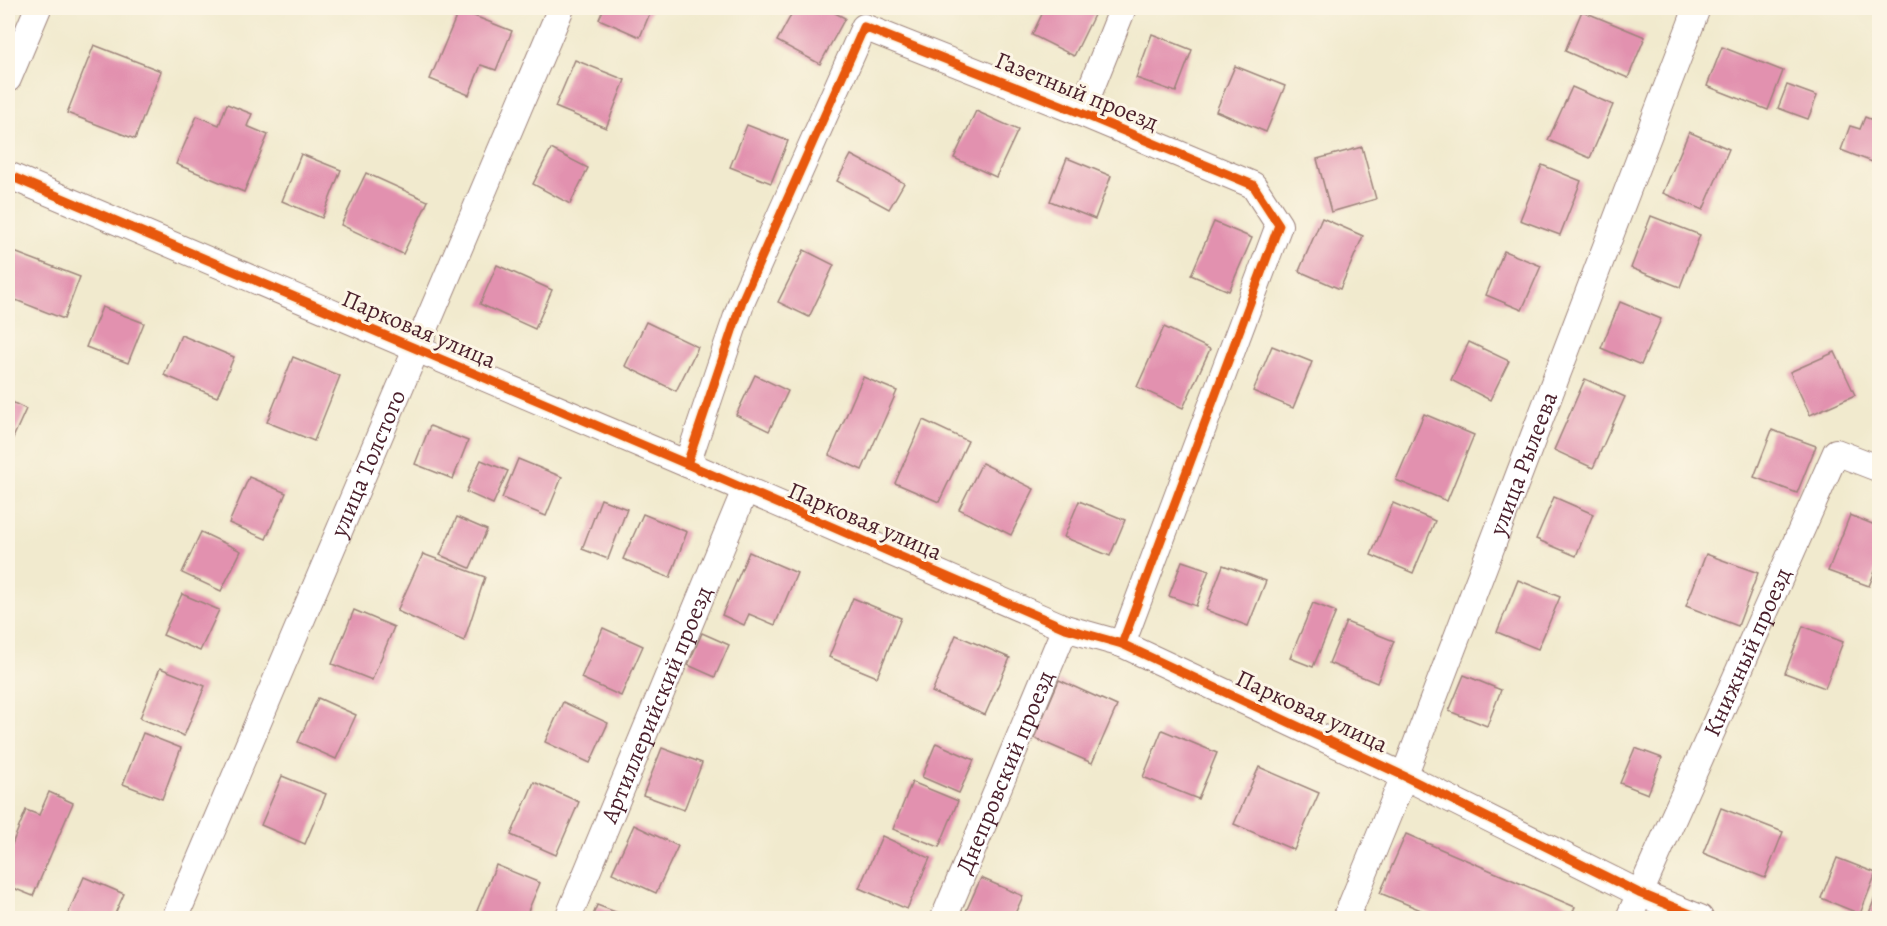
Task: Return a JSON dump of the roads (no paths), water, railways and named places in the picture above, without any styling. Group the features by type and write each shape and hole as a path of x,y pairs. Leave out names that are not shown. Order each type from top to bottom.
{"street":[{"path":"8,79 38,8"},
{"name":"улица Толстого","path":"175,918 561,8"},
{"path":"1081,113 1123,8"},
{"name":"улица Рылеева","path":"1346,918 1404,776 1697,8"},
{"name":"Газетный проезд","path":"687,464 742,301 864,27 1081,113 1253,185 1279,225 1122,644"},
{"name":"Парковая улица","path":"8,175 687,464 1065,628 1122,644 1404,776 1639,893 1700,918"},
{"name":"Книжный проезд","path":"1639,893 1836,453 1880,470"},
{"name":"Артиллерийский проезд","path":"568,918 745,490"},
{"name":"Днепровский проезд","path":"944,918 1065,628"},
{"path":"1629,918 1639,893"}]}
